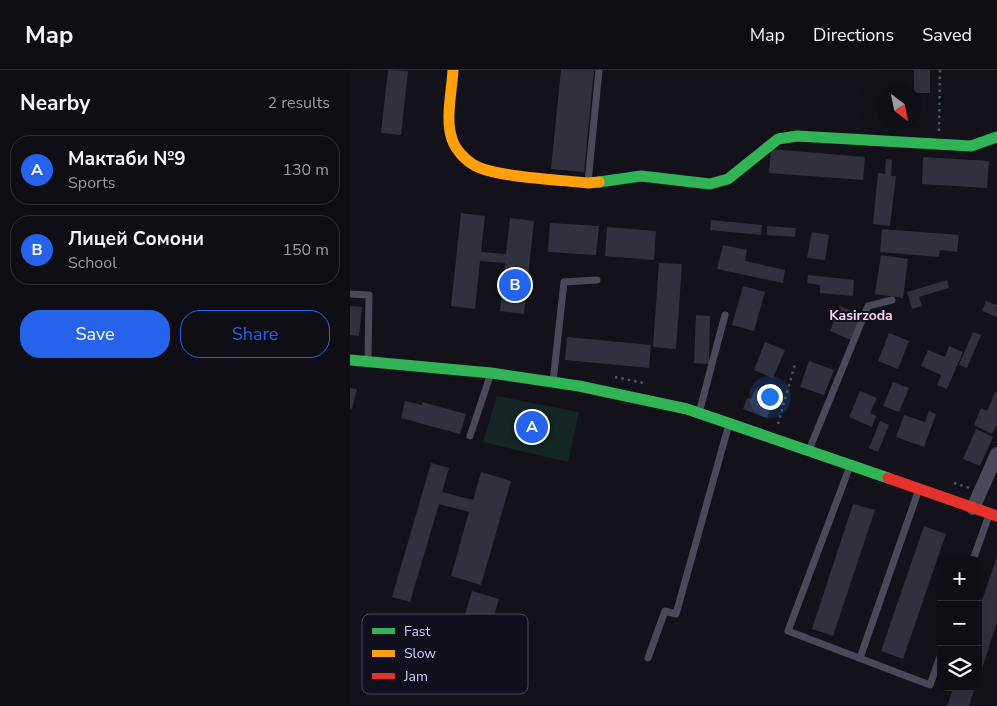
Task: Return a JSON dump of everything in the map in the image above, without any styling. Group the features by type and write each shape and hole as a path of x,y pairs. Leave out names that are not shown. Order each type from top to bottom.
{"street":[{"path":"453,70 449,124 452,140 461,154 475,166 498,173 588,182 641,176 710,184 728,179 778,139 796,136 971,146 997,137"},
{"path":"350,360 491,373 553,382 687,409 993,514"},
{"path":"973,508 997,454"}],"lane":[{"path":"588,182 599,70"},
{"path":"553,382 564,282 597,280"},
{"path":"350,294 369,295 368,362"},
{"path":"809,450 868,306 892,300"},
{"path":"699,413 725,315"},
{"path":"470,436 491,373"},
{"path":"648,658 665,611 676,614 729,424"},
{"path":"850,465 788,631 930,685 937,665"},
{"path":"860,658 919,489"},
{"path":"975,556 993,514"}],"path":[{"path":"938,145 940,70"},
{"path":"775,438 795,364"}],"shaded area":[{"path":"497,396 579,412 568,462 483,442"}],"building":[{"path":"388,70 408,71 401,135 381,133"},
{"path":"561,70 594,70 584,172 551,169"},
{"path":"914,70 930,70 930,93 922,93 922,85 914,85"},
{"path":"771,149 865,157 863,180 769,173"},
{"path":"923,157 989,161 987,188 922,184"},
{"path":"886,159 892,160 891,176 896,176 890,226 873,224 878,173 885,174"},
{"path":"461,213 485,216 481,252 506,254 510,218 534,221 524,314 500,311 505,263 480,261 475,309 451,306"},
{"path":"711,220 762,225 761,235 710,230"},
{"path":"550,223 599,226 596,255 548,252"},
{"path":"767,226 796,228 795,237 767,235"},
{"path":"607,227 656,231 654,260 605,256"},
{"path":"882,229 959,235 957,252 940,250 939,257 880,252"},
{"path":"812,232 829,235 825,260 807,258"},
{"path":"723,245 747,250 745,261 785,270 783,283 717,269"},
{"path":"881,255 908,259 903,298 875,294"},
{"path":"659,263 682,264 676,349 653,347"},
{"path":"808,275 854,280 853,296 820,293 820,285 807,283"},
{"path":"947,280 949,288 919,297 922,306 912,309 907,292"},
{"path":"743,286 765,292 754,331 732,325"},
{"path":"986,301 997,305 997,317 982,311"},
{"path":"350,306 362,307 359,336 350,335"},
{"path":"840,306 862,315 851,340 830,331"},
{"path":"696,315 710,316 709,364 694,363"},
{"path":"973,332 981,335 967,368 959,365"},
{"path":"889,333 909,341 898,369 878,361"},
{"path":"567,337 651,345 649,368 565,360"},
{"path":"765,342 785,350 773,378 754,370"},
{"path":"949,346 963,352 947,389 937,385 941,375 921,366 928,350 945,357"},
{"path":"809,361 834,370 824,395 800,387"},
{"path":"893,382 909,388 899,412 883,406"},
{"path":"350,388 357,389 352,409 350,408"},
{"path":"755,389 763,391 758,403 771,407 767,418 743,409 747,398 751,399"},
{"path":"860,391 877,398 870,413 876,416 872,427 849,417"},
{"path":"996,391 997,424 992,434 974,425 981,408 987,411"},
{"path":"405,401 422,405 422,402 466,414 460,434 401,418"},
{"path":"929,411 936,414 924,447 896,437 904,415 925,422"},
{"path":"880,421 889,425 878,452 869,448"},
{"path":"976,429 993,437 980,466 963,459"},
{"path":"431,463 449,468 442,492 473,500 481,472 511,481 481,585 451,576 469,512 439,504 410,602 392,597"},
{"path":"853,504 875,510 833,636 812,629"},
{"path":"924,526 946,534 903,659 881,651"},
{"path":"997,557 997,622 982,669 982,601"},
{"path":"472,591 499,599 495,614 465,614"},
{"path":"953,691 974,691 969,706 947,706"}],"traffic: fast":[{"path":"599,182 641,176 710,184 728,179 778,139 797,136 971,146 997,137"},
{"path":"350,360 491,373 579,386 687,409 888,478"}],"traffic: slow":[{"path":"453,70 449,114 450,131 455,147 471,163 483,169 512,175 588,183 599,182"}],"traffic: jam":[{"path":"888,478 997,516"}],"place":[{"name":"Лицей Сомони","path":"515,285"},
{"name":"Мактаби №9","path":"532,427"}],"district":[{"name":"Kasirzoda","path":"861,315"}]}
